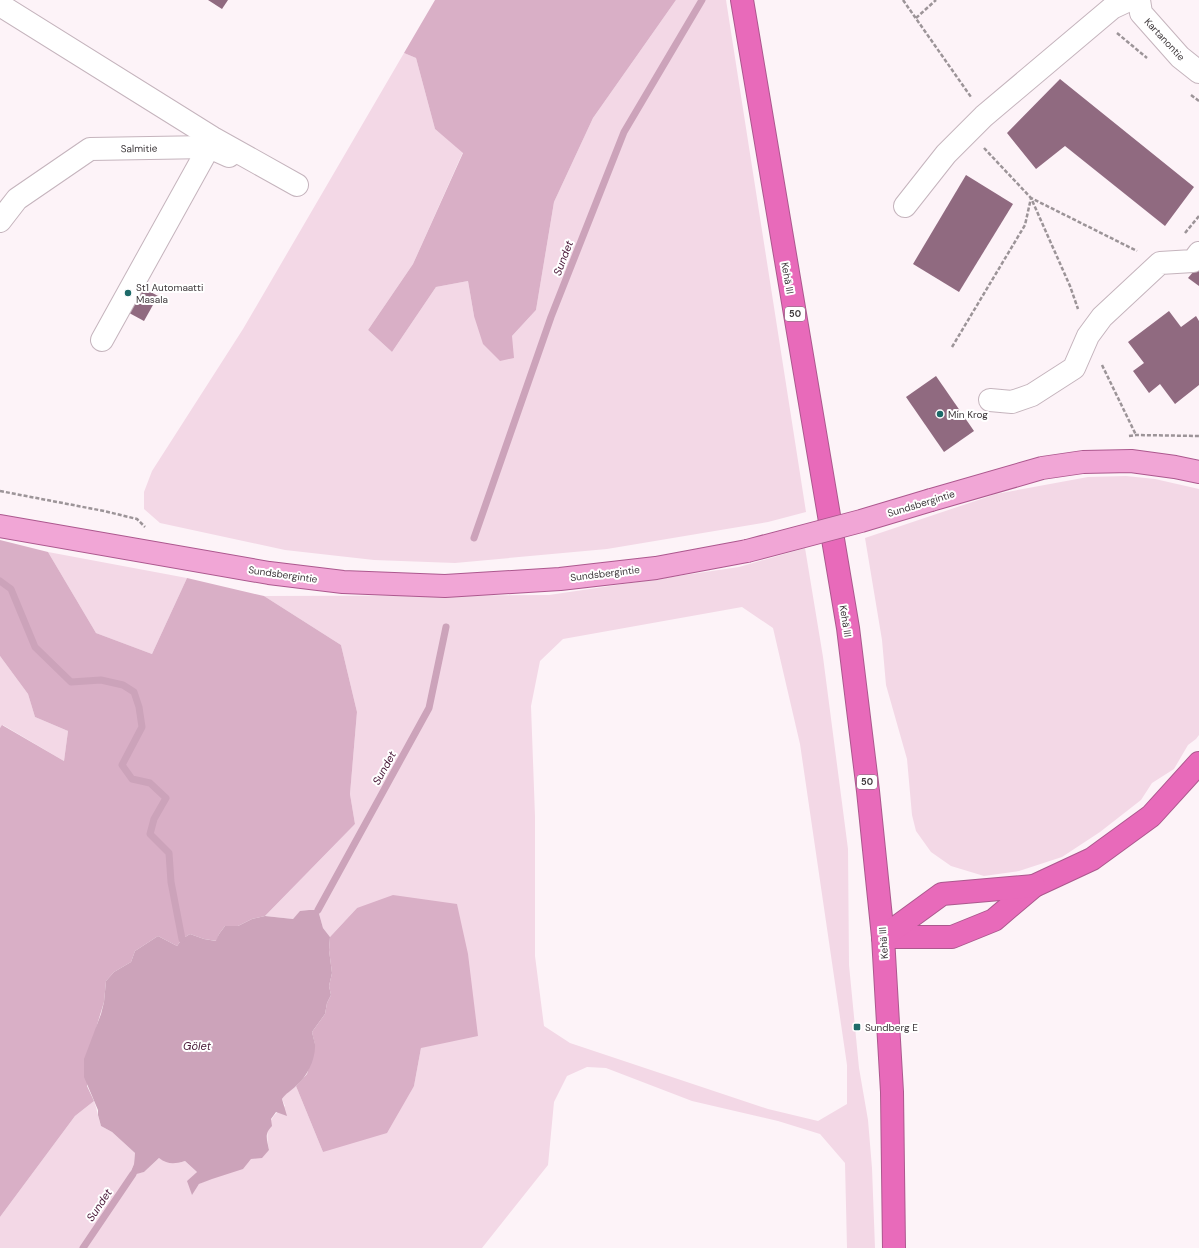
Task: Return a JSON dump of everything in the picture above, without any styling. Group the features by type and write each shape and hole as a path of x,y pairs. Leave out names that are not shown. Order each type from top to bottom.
{"highway":[{"name":"Kehä III","path":"742,0 848,628 883,937 892,1092 894,1248"},
{"path":"883,937 952,937 994,920 1034,886 1092,859 1151,816 1199,763"},
{"path":"883,937 942,894 1034,886"}],"main road":[{"name":"Sundsbergintie","path":"1,526 268,573 343,582 445,586 560,579 656,568 748,551 862,521 1042,468 1083,462 1131,461 1199,472"}],"street":[{"path":"905,206 946,154 984,116 1112,8 1129,0"},
{"name":"Kartanontie","path":"1139,0 1141,13 1180,57 1199,72"},
{"name":"Salmitie","path":"0,5 214,138 297,185 249,166 209,147 90,149 17,199 0,221"},
{"path":"102,340 209,147"},
{"path":"990,400 1012,402 1032,395 1074,368 1088,336 1102,317 1160,263 1193,261 1199,253"}],"path":[{"path":"903,0 984,116 980,130 982,146 1031,198 1070,286 1088,336 1136,435 1199,436"},
{"path":"916,18 936,0"},
{"path":"1031,198 1160,263"},
{"path":"952,347 1025,225 1031,198"},
{"path":"0,490 104,510 137,519 147,529"}],"shaded area":[{"path":"435,0 676,0 593,118 554,202 536,310 512,336 514,358 500,361 483,344 474,316 468,281 436,287 392,352 368,330 413,264 463,153 435,129 416,58 404,53"},
{"path":"676,0 726,0 806,512 768,522 607,549 455,563 374,560 285,550 160,523 144,509 144,492 152,471 243,329 404,53 416,58 435,129 463,152 413,264 368,330 392,352 436,287 468,281 474,316 512,336 536,310 554,202 593,118"},
{"path":"1126,476 1155,479 1199,489 1199,735 1188,745 1174,769 1152,783 1141,800 1100,832 1062,857 1019,871 984,876 951,866 931,852 916,831 912,815 907,759 886,685 882,640 865,538 996,494 1088,477"},
{"path":"0,540 48,552 96,633 152,654 187,578 264,596 341,645 357,712 350,794 355,824 265,916 252,919 238,926 225,926 219,934 217,941 204,939 190,934 182,939 177,946 158,936 135,951 131,962 114,972 106,981 104,1002 97,1025 87,1086 94,1101 75,1116 0,1217 0,728 2,725 64,761 68,731 35,717 28,694 0,656"},
{"path":"805,548 823,657 848,849 849,965 859,1068 868,1120 872,1168 875,1248 847,1248 845,1163 820,1134 778,1121 692,1101 606,1068 587,1067 567,1076 554,1102 548,1165 482,1248 0,1248 0,1217 75,1116 94,1101 101,1126 112,1132 135,1153 134,1164 129,1175 144,1172 159,1158 178,1163 185,1161 197,1172 188,1181 192,1194 199,1184 269,1150 267,1136 271,1119 285,1106 282,1099 287,1092 296,1086 323,1152 414,1086 421,1048 357,908 330,937 323,928 318,910 301,911 293,919 265,916 355,824 350,794 357,712 341,645 264,596 549,595 739,567","holes":["742,607 773,628 800,744 847,1065 847,1104 818,1121 768,1109 570,1043 544,1026 535,956 535,816 531,706 540,661 563,639"]},
{"path":"48,552 187,578 152,654 96,633"},
{"path":"0,656 28,694 35,717 68,731 64,761 3,725 0,728"},
{"path":"393,895 457,904 468,954 478,1036 421,1048 414,1086 387,1133 323,1152 296,1086 307,1074 315,1045 312,1032 325,1014 327,1003 331,995 329,986 332,973 329,950 330,937 357,908"}],"water":[{"name":"Gölet","path":"318,910 323,928 330,937 329,950 332,973 329,986 331,995 327,1003 325,1014 312,1032 315,1050 310,1067 304,1078 282,1099 287,1116 276,1112 271,1119 272,1126 267,1134 269,1150 262,1158 251,1159 243,1169 199,1184 192,1195 187,1181 197,1172 185,1161 172,1163 165,1162 159,1158 144,1172 129,1176 134,1164 135,1153 112,1132 101,1126 98,1110 84,1077 84,1059 101,1014 106,981 114,972 131,962 135,951 158,936 177,946 182,939 190,934 216,941 225,926 238,926 252,919 265,916 293,919 300,911"}],"building":[{"path":"208,0 228,0 222,9"},
{"path":"1060,79 1194,187 1165,226 1065,146 1036,169 1007,133"},
{"path":"966,175 1013,204 959,292 913,264"},
{"path":"1199,265 1199,286 1188,278"},
{"path":"134,283 158,296 144,321 120,308"},
{"path":"1169,311 1181,327 1196,316 1199,321 1199,385 1175,404 1160,384 1149,393 1133,371 1144,363 1128,342"},
{"name":"Min Krog","path":"936,376 974,431 944,452 906,397"}],"waterway":[{"name":"Sundet","path":"474,538 551,317 624,132 702,0"},
{"path":"0,581 11,589 35,647 71,682 101,680 123,685 134,692 139,707 142,727 122,765 132,779 150,783 166,798 154,819 150,834 169,853 171,882 182,939"},
{"name":"Sundet","path":"318,910 429,708 446,627"},
{"name":"Sundet","path":"83,1248 133,1174"}],"place":[{"name":"St1 Automaatti Masala","path":"128,293"},
{"name":"Min Krog","path":"940,414"},
{"name":"Sundberg E","path":"857,1027"}]}
